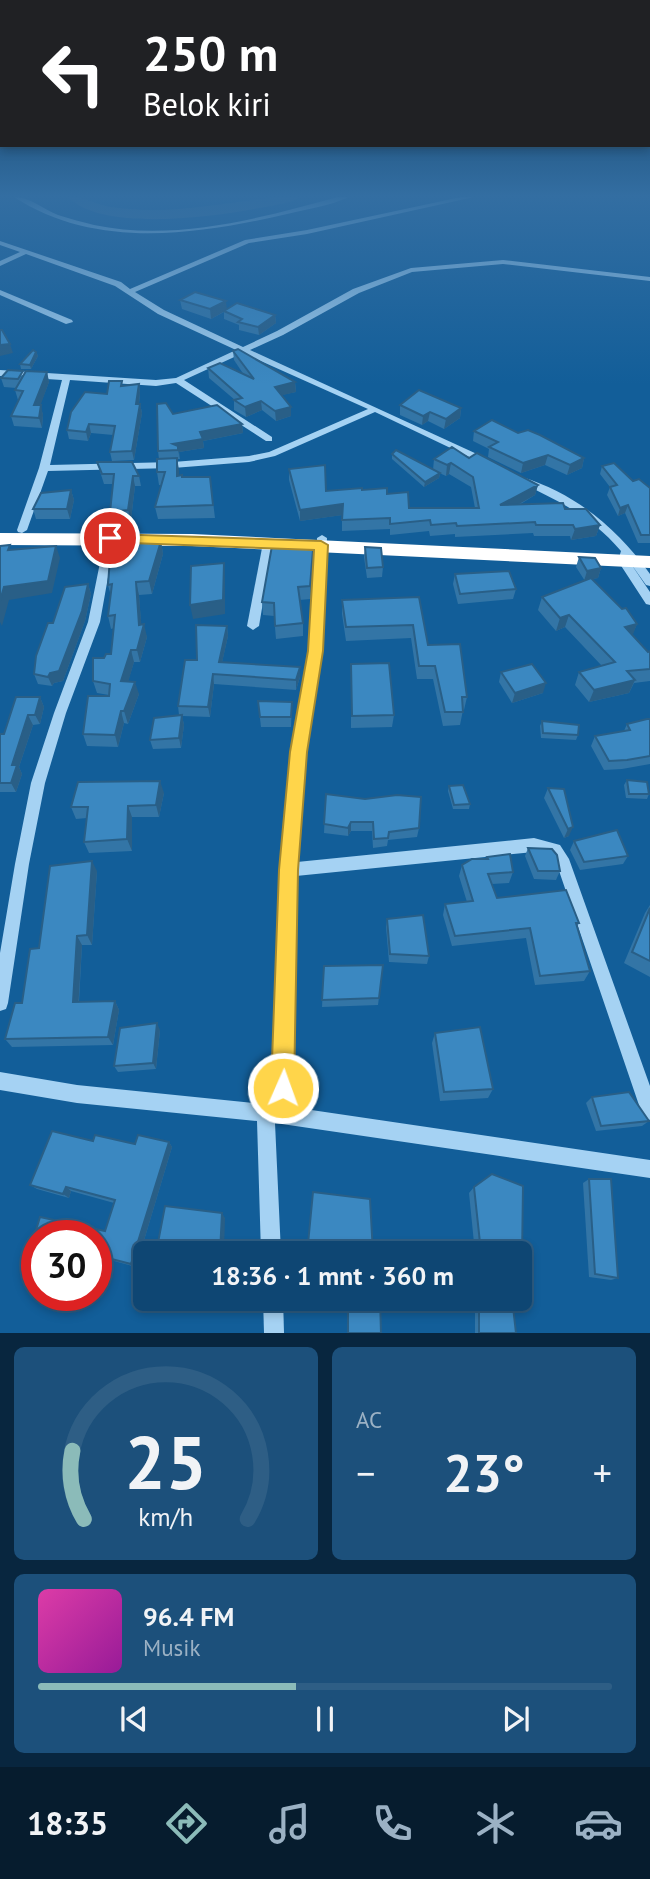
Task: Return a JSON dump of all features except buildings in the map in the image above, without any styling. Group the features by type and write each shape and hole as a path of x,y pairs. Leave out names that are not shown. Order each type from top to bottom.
{"highway":[{"path":"0,530 118,530 637,558"},
{"path":"0,539 322,542"}],"street":[{"path":"43,259 111,281 131,291 160,312 498,468"},
{"path":"131,291 203,259"},
{"path":"0,373 156,383 178,380 280,334 356,291 411,270 503,262 650,279"},
{"path":"0,292 69,321"},
{"path":"22,530 44,468 66,379"},
{"path":"178,380 269,439"},
{"path":"44,468 173,465 249,459 272,454 375,409"},
{"path":"511,474 590,515 637,558 650,582"},
{"path":"0,1003 38,783 60,713 94,622 110,538"},
{"path":"271,1241 274,1115 289,870 299,752 316,651 322,542"},
{"path":"254,626 268,543"},
{"path":"637,558 650,601"},
{"path":"289,870 534,845 555,850 562,859 650,1111"},
{"path":"1,1083 274,1115 650,1169"},
{"path":"273,1311 274,1333"}],"route":[{"path":"110,538 321,545 316,651 299,752 289,870 283,1088"}]}
